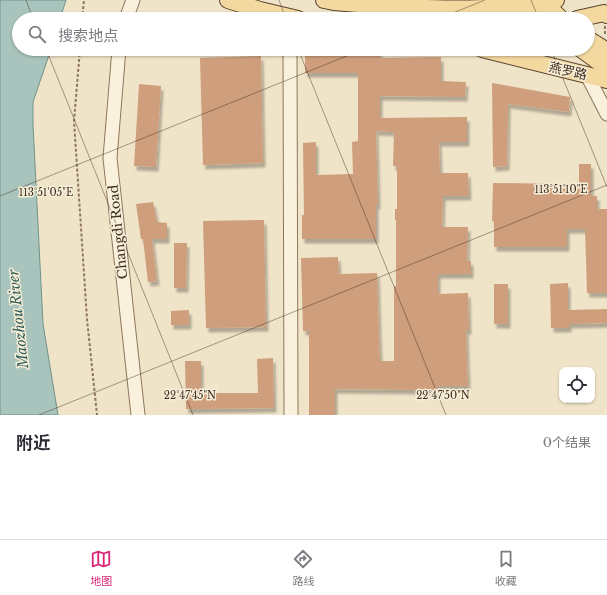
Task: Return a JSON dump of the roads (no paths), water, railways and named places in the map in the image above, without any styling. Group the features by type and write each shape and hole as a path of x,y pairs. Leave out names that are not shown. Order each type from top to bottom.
{"main road":[{"path":"228,0 268,12"},
{"path":"324,0 398,7 540,1 553,12"},
{"path":"540,1 542,12"},
{"path":"595,15 604,13 607,15"},
{"path":"595,43 607,51"},
{"name":"燕罗路","path":"510,56 607,80"},
{"path":"591,56 607,68"}],"street":[{"path":"129,12 133,0"},
{"name":"Changdi Road","path":"117,56 110,158 138,415"},
{"path":"290,56 291,415"},
{"path":"587,75 607,114"}],"water":[{"name":"Maozhou River","path":"0,0 66,0 62,12 12,12 12,56 49,56 33,102 33,125 43,324 58,415 0,415"}]}
